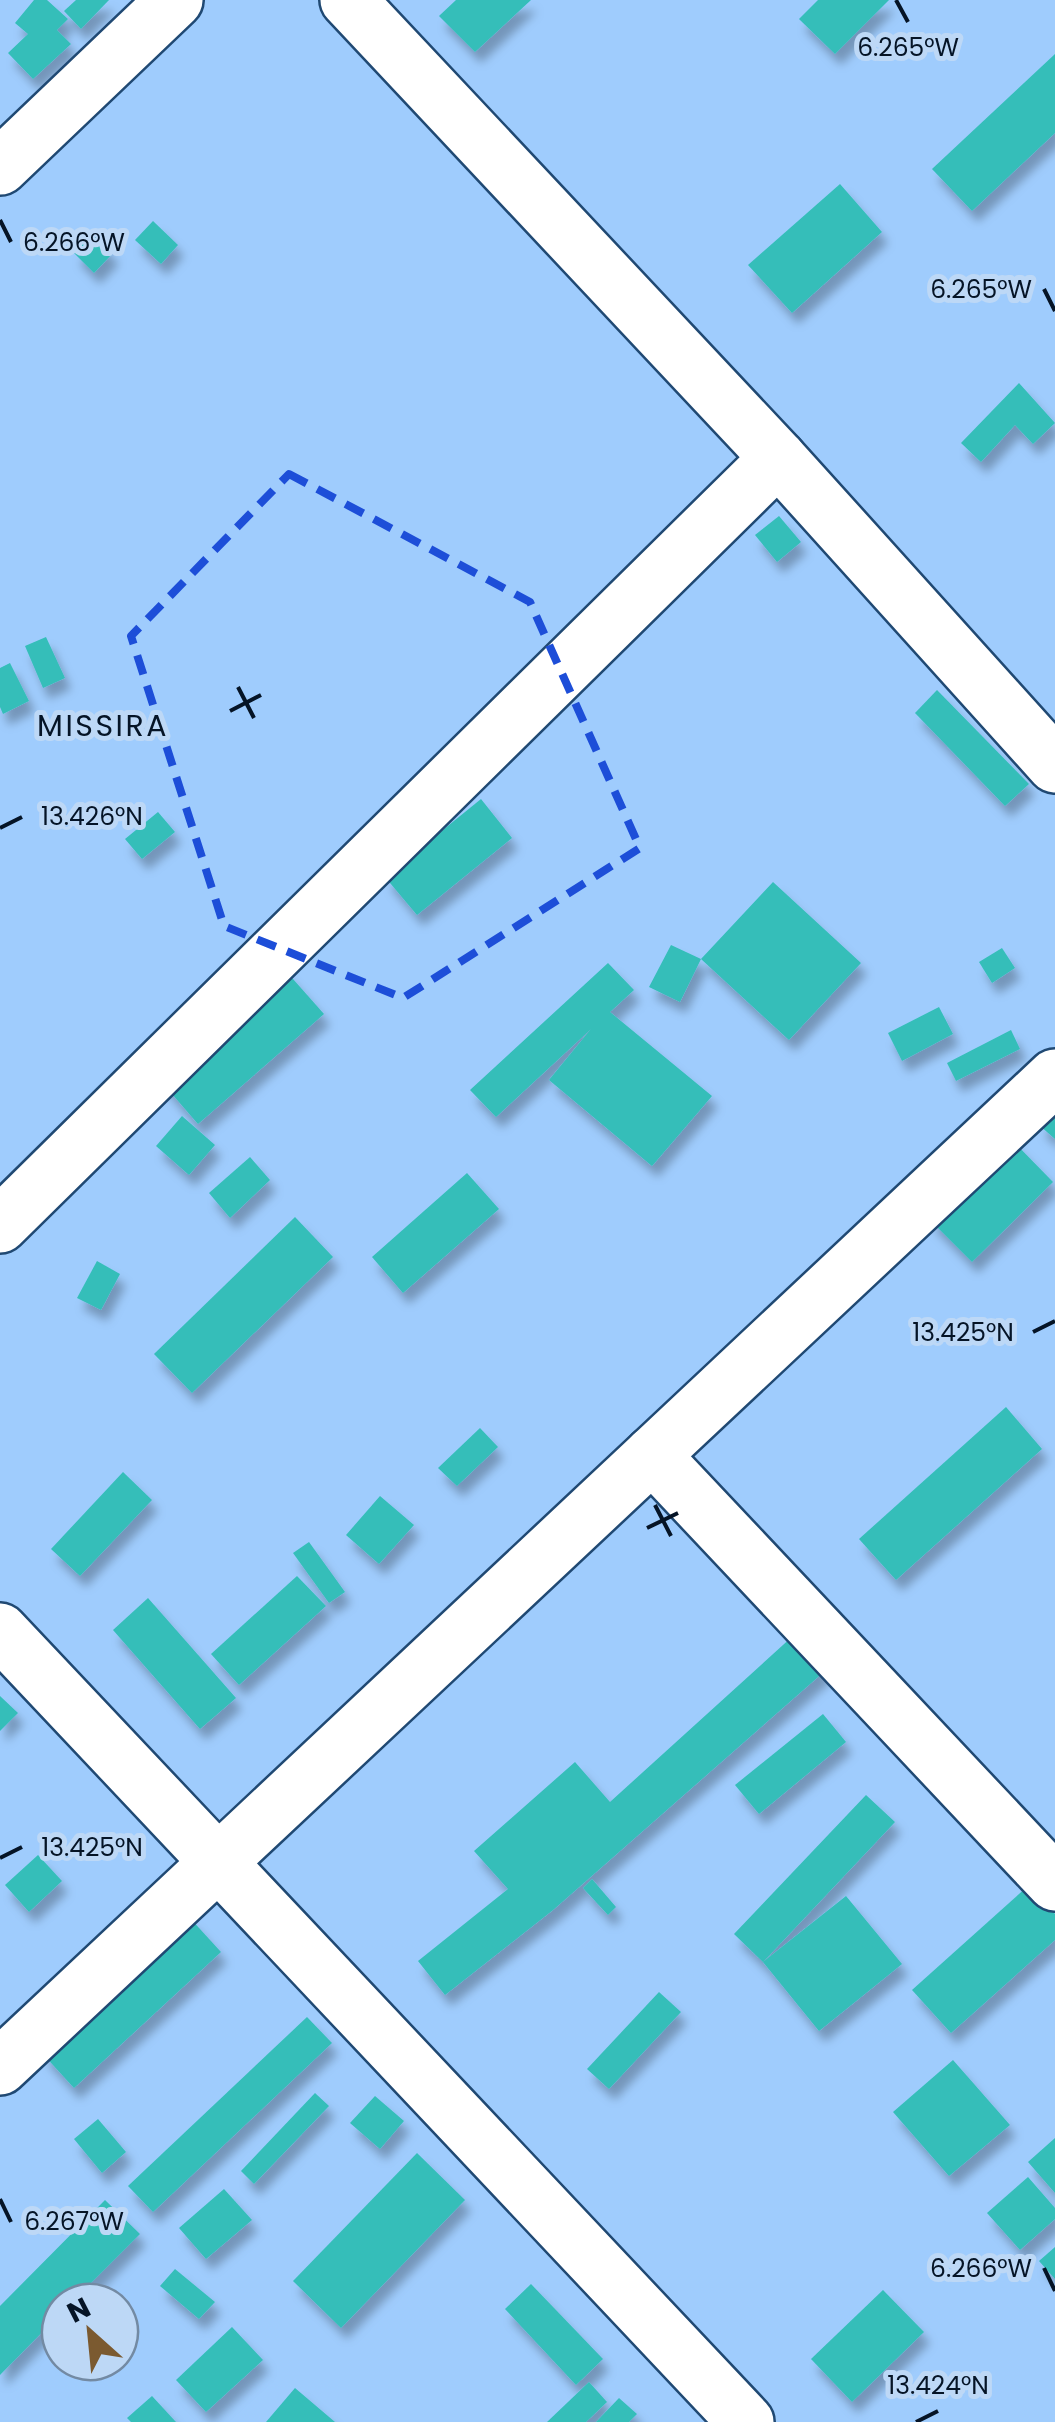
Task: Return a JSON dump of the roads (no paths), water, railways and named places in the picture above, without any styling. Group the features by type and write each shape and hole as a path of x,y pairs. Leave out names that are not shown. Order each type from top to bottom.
{"street":[{"path":"0,168 176,0"},
{"path":"348,0 778,458 1055,765"},
{"path":"0,1225 778,458"},
{"path":"0,2067 1055,1077"},
{"path":"652,1455 1055,1883"},
{"path":"0,1630 746,2422"}],"district":[{"name":"MISSIRA","path":"103,725"}]}
